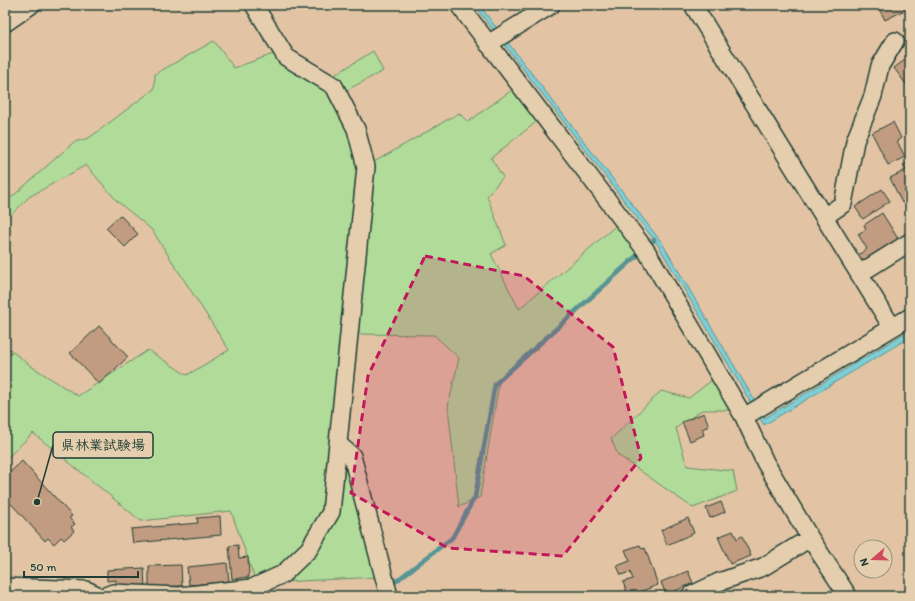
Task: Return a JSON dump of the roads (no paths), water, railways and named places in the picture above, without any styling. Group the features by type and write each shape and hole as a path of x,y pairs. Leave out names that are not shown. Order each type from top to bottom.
{"street":[{"path":"5,23 31,5"},
{"path":"105,596 113,593 179,596 252,588 283,574 309,549 331,512 366,167 356,129 334,86 286,57 254,5"},
{"path":"459,5 645,249 744,417 765,462 810,538 848,596"},
{"path":"488,44 550,5"},
{"path":"693,5 892,328"},
{"path":"824,217 843,204 855,141 873,96 880,66 895,40"},
{"path":"859,274 910,242"},
{"path":"744,417 910,317"},
{"path":"338,444 352,456 389,596"},
{"path":"690,596 719,582 763,567 810,538"},
{"path":"5,587 86,590 96,594 97,596"}],"water":[{"path":"474,5 479,5 662,243 765,418 910,330 910,337 764,425 658,245"}],"waterway":[{"path":"391,585 452,538 475,497 495,384 654,240"}],"place":[{"name":"県林業試験場","path":"37,502"}]}
